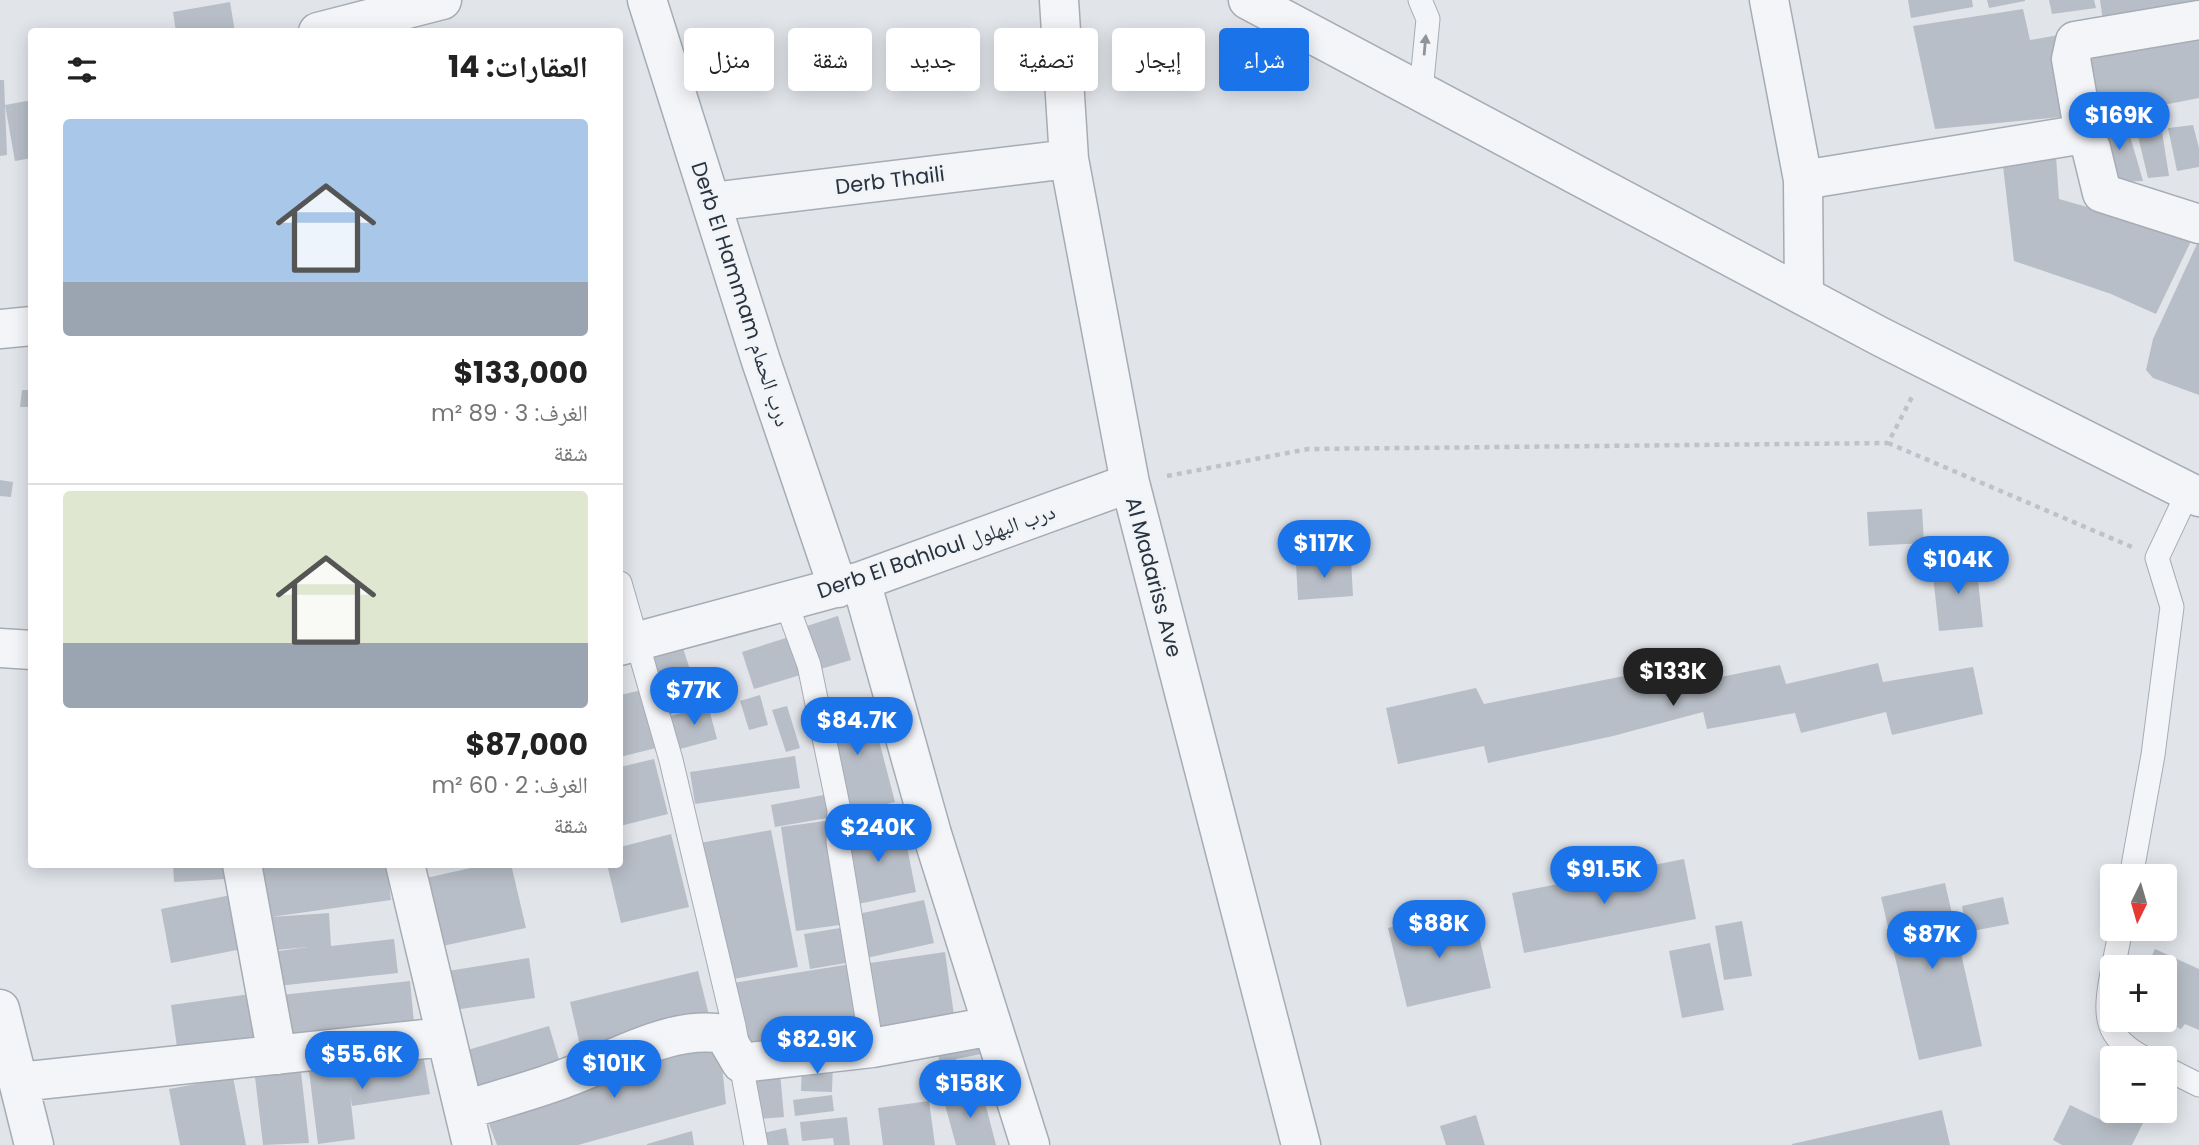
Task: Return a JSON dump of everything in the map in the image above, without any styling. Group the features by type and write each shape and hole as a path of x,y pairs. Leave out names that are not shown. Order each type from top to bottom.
{"street":[{"name":"Derb El Hammam درب الحمام","path":"647,0 761,361 850,584 1030,1145"},
{"name":"Al Madariss Ave","path":"1059,0 1069,159 1130,483 1301,1145"},
{"path":"1248,0 1326,44 1421,91 1804,295 2194,494"},
{"path":"1769,0 1803,180 1804,295"},
{"path":"340,28 424,13"},
{"path":"2199,20 2075,41 2071,59 2084,134 2091,148 2102,193 2199,223"},
{"path":"1803,180 2084,134"},
{"name":"Derb Thaili","path":"711,202 1069,159"},
{"path":"0,329 28,326"},
{"name":"Derb El Bahloul درب البهلول","path":"628,644 850,584 1130,483"},
{"path":"0,648 28,650"},
{"path":"243,868 277,1055"},
{"path":"406,868 444,1037 468,1128 563,1079 664,1040 701,1034 724,1034 741,1063 872,1048 992,1026"},
{"path":"0,1009 34,1145"},
{"path":"19,1082 444,1037"}],"lane":[{"path":"1420,0 1428,19 1421,91"},
{"path":"2133,864 2153,755 2172,607 2157,558 2194,494"},
{"path":"785,600 809,665 833,779 839,810 838,842 872,1048"},
{"path":"623,606 628,644 671,760 741,1063 756,1145"},
{"path":"2112,1032 2125,1046"},
{"path":"2177,1074 2199,1085"}],"path":[{"path":"1888,443 1914,396 1904,391"},
{"path":"1130,483 1308,449 1888,443 2157,558"}],"building":[{"path":"1908,0 1972,0 1973,7 1911,18"},
{"path":"1987,0 2025,0 2025,1 1989,8"},
{"path":"2049,0 2094,0 2096,8 2052,14"},
{"path":"2100,0 2199,0 2199,15 2104,28"},
{"path":"230,2 234,28 175,28 173,12"},
{"path":"2023,9 2030,40 2059,35 2072,116 1935,129 1913,26"},
{"path":"2199,34 2199,98 2092,119 2077,55"},
{"path":"0,80 4,80 7,155 0,156"},
{"path":"28,101 28,159 15,161 5,105"},
{"path":"2160,119 2169,176 2148,178 2135,124"},
{"path":"2126,122 2143,181 2112,182 2094,125"},
{"path":"2193,125 2199,148 2199,167 2177,171 2168,128"},
{"path":"2056,156 2059,199 2193,237 2156,314 2111,294 2014,261 2003,166"},
{"path":"2197,244 2199,395 2153,378 2146,370 2153,339"},
{"path":"22,390 28,390 28,407 20,407"},
{"path":"0,480 13,482 11,497 0,496"},
{"path":"1922,509 1924,543 1869,546 1867,512"},
{"path":"1351,560 1353,596 1298,600 1296,564"},
{"path":"1976,562 1983,627 1939,631 1932,566"},
{"path":"838,616 851,660 754,689 742,652 789,637 788,632"},
{"path":"683,648 701,704 667,715 649,660"},
{"path":"1878,663 1883,682 1973,667 1983,714 1892,735 1886,712 1801,733 1795,713 1707,729 1703,712 1613,736 1488,763 1484,746 1398,764 1386,708 1476,688 1484,704 1684,664 1691,683 1780,665 1786,684"},
{"path":"642,690 656,748 623,756 623,694"},
{"path":"760,695 768,725 749,730 740,701"},
{"path":"868,698 895,802 844,815 821,709"},
{"path":"708,705 717,739 680,749 671,716"},
{"path":"787,706 800,748 786,752 772,710"},
{"path":"795,756 800,788 695,804 690,772"},
{"path":"654,759 668,814 623,825 623,766"},
{"path":"829,794 833,817 775,827 771,805"},
{"path":"832,820 847,924 796,931 781,827"},
{"path":"902,822 916,892 853,905 839,835"},
{"path":"771,830 798,967 728,980 700,843"},
{"path":"671,834 689,907 621,923 608,868 623,868 623,846"},
{"path":"1684,859 1696,919 1524,953 1512,893"},
{"path":"173,868 226,868 226,879 174,882"},
{"path":"255,868 387,868 391,900 271,917 329,913 331,946 394,939 398,973 268,987 264,953 308,947 265,951"},
{"path":"471,868 512,868 526,928 433,948 417,880"},
{"path":"1945,883 1982,1046 1919,1060 1881,897"},
{"path":"231,895 242,949 171,963 161,909"},
{"path":"2003,897 2009,924 1967,932 1962,906"},
{"path":"924,900 934,943 862,959 853,915"},
{"path":"1436,917 1438,927 1475,918 1491,988 1407,1007 1388,928"},
{"path":"1742,921 1752,976 1724,980 1715,926"},
{"path":"846,927 852,962 810,969 804,934"},
{"path":"1710,943 1724,1010 1682,1018 1669,951"},
{"path":"2155,949 2168,955 2152,955"},
{"path":"945,952 956,1029 874,1040 863,964"},
{"path":"529,958 535,998 454,1010 448,971"},
{"path":"2177,959 2199,969 2199,1030 2185,1024 2181,1029 2177,1027"},
{"path":"851,964 862,1037 744,1056 733,983"},
{"path":"698,971 711,1023 582,1054 570,1002"},
{"path":"410,981 415,1033 287,1047 281,995"},
{"path":"250,994 256,1044 178,1054 171,1005"},
{"path":"549,1026 563,1073 468,1101 454,1054"},
{"path":"719,1037 726,1104 578,1145 497,1145 483,1108"},
{"path":"983,1044 986,1053 956,1059 960,1079 944,1082 937,1050"},
{"path":"423,1054 430,1094 352,1106 350,1095 355,1139 318,1144 309,1071"},
{"path":"802,1060 833,1061 832,1092 801,1091"},
{"path":"779,1061 784,1117 758,1119 753,1064"},
{"path":"301,1072 309,1143 263,1145 255,1077"},
{"path":"233,1077 246,1145 180,1145 169,1089"},
{"path":"982,1091 996,1145 956,1145 944,1101"},
{"path":"832,1095 834,1111 795,1116 793,1100"},
{"path":"929,1101 935,1145 883,1145 878,1108"},
{"path":"2070,1105 2100,1120 2100,1123 2143,1123 2132,1145 2062,1145 2053,1140"},
{"path":"1942,1110 1950,1145 1792,1145 1792,1144"},
{"path":"1476,1115 1485,1145 1446,1145 1440,1126"},
{"path":"847,1117 850,1145 834,1145 833,1138 802,1141 800,1122"},
{"path":"786,1128 789,1145 760,1145 758,1134"},
{"path":"692,1131 694,1145 647,1145 647,1144"}]}
